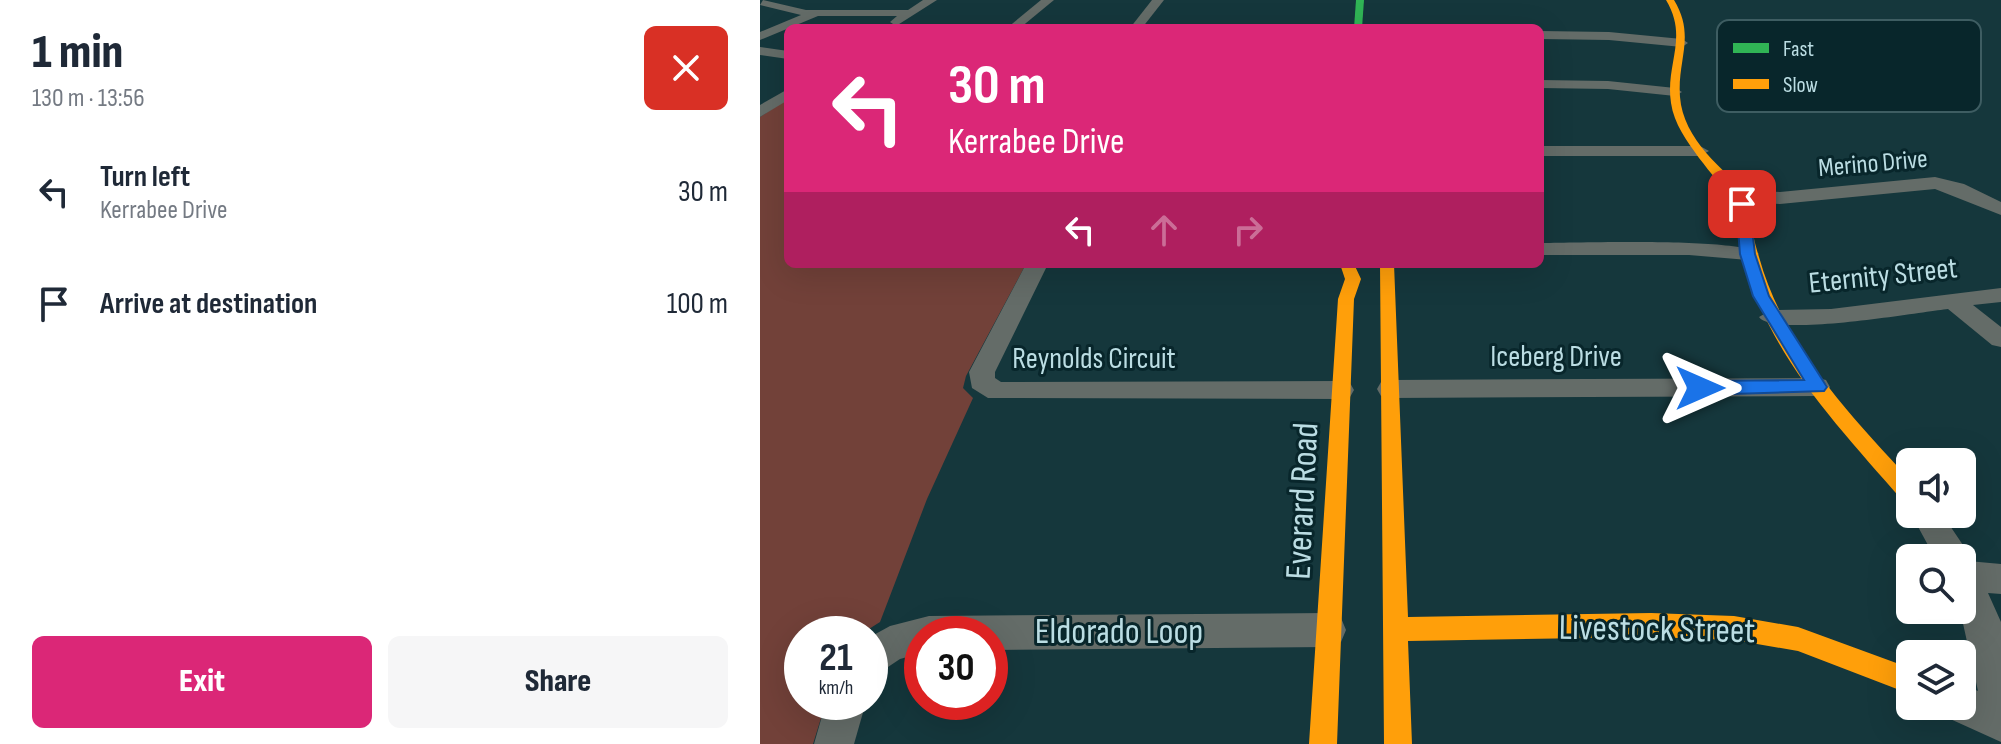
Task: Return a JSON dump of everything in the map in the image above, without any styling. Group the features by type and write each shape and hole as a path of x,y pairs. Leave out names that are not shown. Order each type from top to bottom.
{"street":[{"path":"762,4 778,0"},
{"path":"892,24 931,0"},
{"path":"1018,24 1048,0"},
{"path":"1139,24 1158,0"},
{"path":"1670,0 1684,22 1675,92 1681,121 1728,186 1745,196 1742,209 1748,254 1771,317 1817,387 1896,478"},
{"path":"762,4 814,14 910,13"},
{"path":"789,24 814,14"},
{"path":"1359,14 1380,15"},
{"path":"760,36 784,26"},
{"path":"1544,35 1609,36 1682,43"},
{"path":"760,51 784,54"},
{"path":"1544,84 1608,85 1675,92"},
{"path":"760,112 784,96"},
{"path":"1544,151 1700,151"},
{"name":"Merino Drive","path":"1745,196 1780,198 1935,183 1957,188 2001,209"},
{"path":"1544,249 1689,249 1748,254"},
{"name":"Reynolds Circuit","path":"1035,268 982,372 981,382 997,391 1341,390"},
{"name":"Everard Road","path":"1323,744 1346,299 1353,279 1349,268"},
{"path":"1387,268 1398,744"},
{"name":"Eternity Street","path":"1771,317 1831,316 2001,295"},
{"path":"1952,300 2001,339"},
{"name":"Iceberg Drive","path":"1390,389 1817,387"},
{"path":"1976,577 2001,579"},
{"path":"1976,607 1983,622 2001,707"},
{"name":"Livestock Street","path":"1395,629 1651,625 1768,631 1837,651 1896,675"},
{"name":"Eldorado Loop","path":"888,646 929,633 1328,630"},
{"path":"1976,710 2001,722"},
{"path":"834,744 841,720"}],"shaded area":[{"path":"784,101 784,268 1024,268 966,376 963,388 973,398 927,499 882,616 784,616 784,720 820,720 813,744 760,744 760,117"}],"traffic: fast":[{"path":"1358,24 1360,0"}],"traffic: slow":[{"path":"1670,0 1681,23 1682,35 1675,83 1676,106 1692,140 1729,186 1745,196 1744,227 1758,282 1772,316 1811,379 1896,478"},
{"path":"1323,744 1346,299 1353,279 1349,268"},
{"path":"1387,268 1398,744"},
{"path":"1395,629 1651,625 1734,628 1798,639 1896,676"}],"route":[{"path":"1700,388 1817,387 1771,317 1761,296 1748,254 1742,204"}]}
